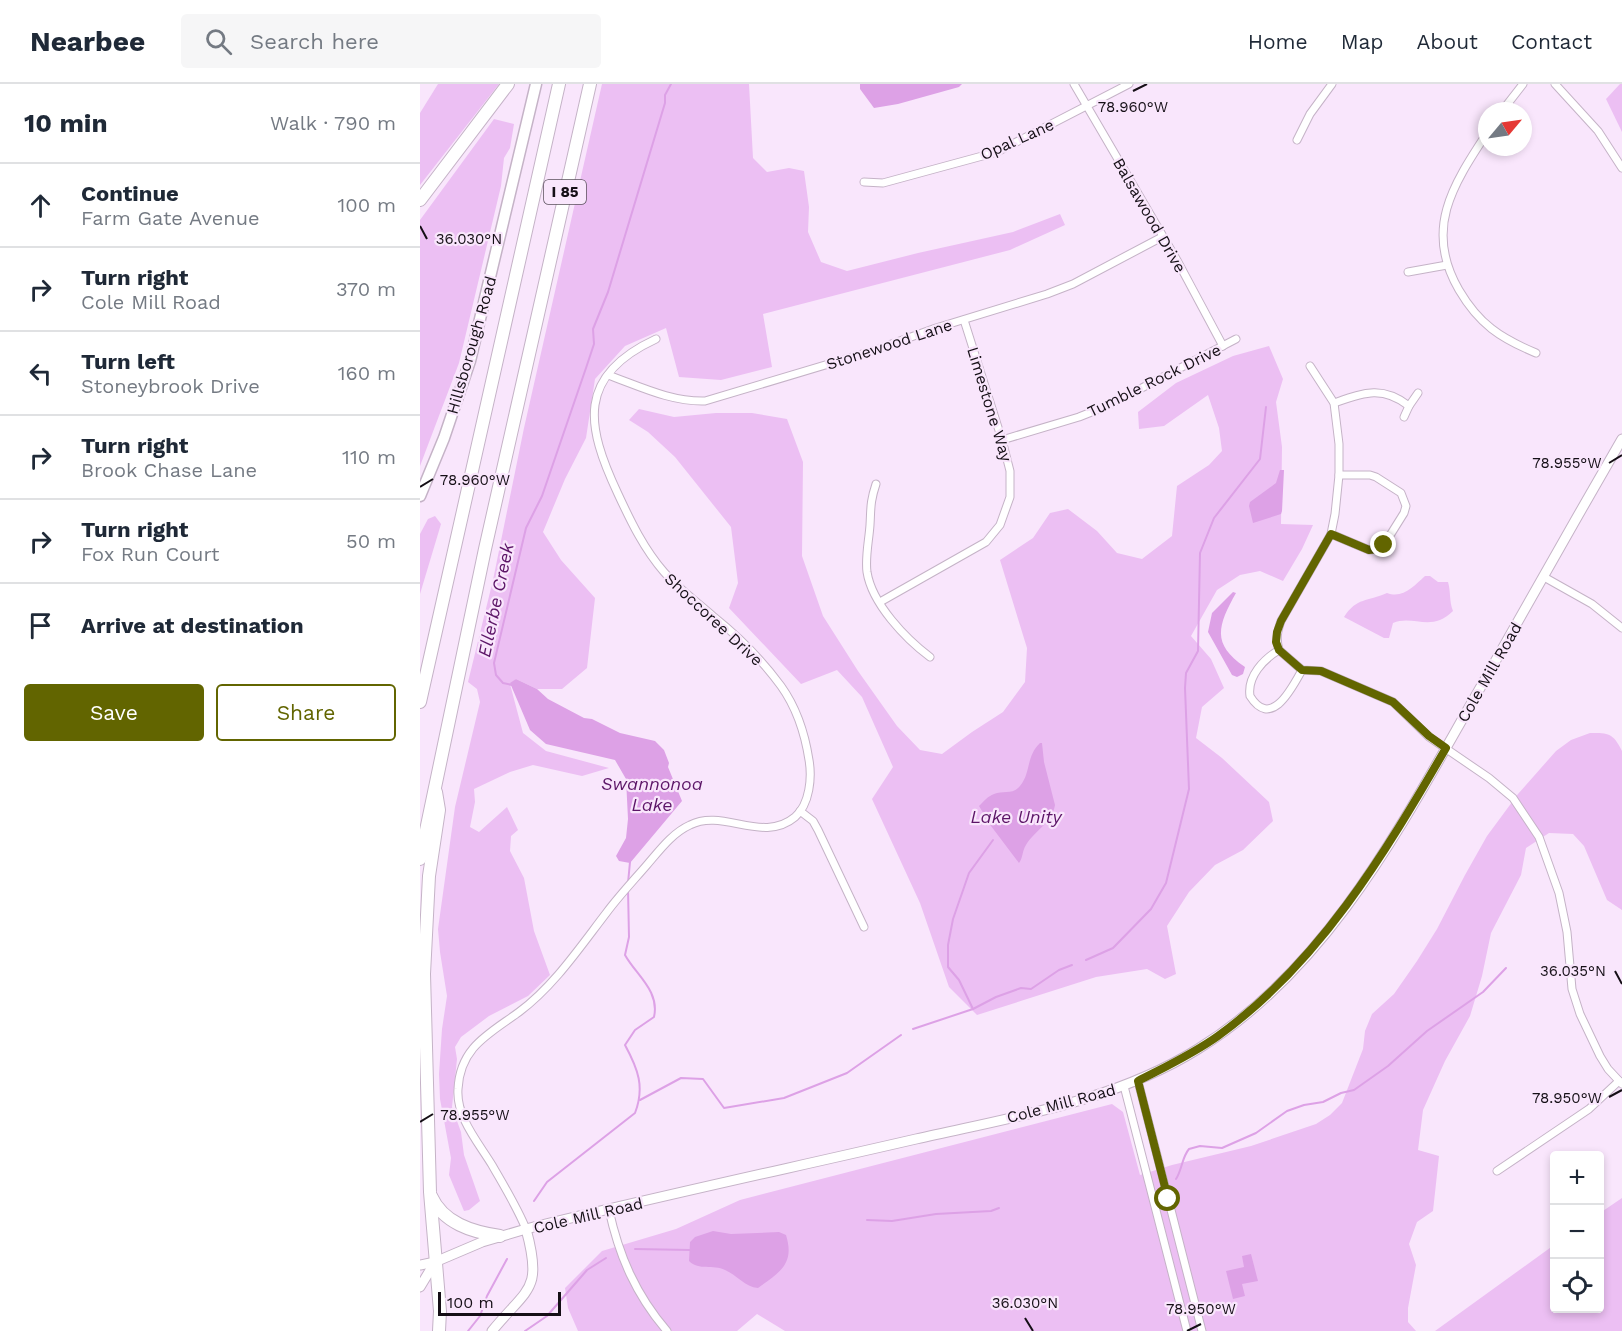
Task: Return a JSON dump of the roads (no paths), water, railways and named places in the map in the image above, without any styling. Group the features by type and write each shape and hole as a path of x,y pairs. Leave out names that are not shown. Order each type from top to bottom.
{"highway":[{"path":"420,200 508,84"},
{"name":"I 85","path":"420,702 559,84"},
{"name":"I 85","path":"420,859 485,549 590,84"},
{"path":"435,785 439,810 429,876 424,974 430,1192 440,1331"},
{"path":"430,1192 438,1208 449,1219 480,1232 500,1236"}],"main road":[{"name":"Hillsborough Road","path":"420,496 444,438 470,361 536,84"}],"street":[{"name":"Balsawood Drive","path":"1074,84 1178,262 1223,346"},
{"name":"Opal Lane","path":"864,182 883,183 997,152 1130,84"},
{"path":"1298,140 1310,114 1332,84"},
{"path":"1509,102 1523,84"},
{"path":"1556,84 1598,131 1622,168"},
{"path":"1478,149 1459,181 1446,213 1442,231 1447,265 1463,297 1482,321 1502,338 1536,353"},
{"name":"Stonewood Lane","path":"608,375 674,398 705,401 872,351 1073,284 1162,237"},
{"path":"1408,272 1447,265"},
{"name":"Limestone Way","path":"880,602 986,542 1000,525 1010,497 1010,471 1002,440 964,320"},
{"name":"Shoccoree Drive","path":"657,339 641,346 608,375 597,393 594,423 598,444 634,529 657,564 676,585 751,651 788,698 800,724 809,760 808,791 800,811"},
{"name":"Tumble Rock Drive","path":"1002,440 1079,417 1109,405 1236,339"},
{"path":"1310,366 1334,403 1339,444 1339,475 1331,534 1281,621 1276,642 1279,650 1302,670 1321,671 1393,702 1425,732 1504,790 1526,816 1544,848 1562,907 1576,1003 1596,1048 1608,1069 1620,1082 1589,1109 1497,1171"},
{"path":"1334,403 1376,392 1388,393 1408,406"},
{"path":"1404,417 1408,406 1418,393"},
{"name":"Cole Mill Road","path":"420,1265 435,1262 472,1245 526,1229 1015,1117 1098,1095 1138,1081 1177,1062 1219,1035 1258,1003 1300,962 1364,883 1446,748 1622,439"},
{"path":"1331,534 1369,550 1377,549 1384,545 1406,506 1401,493 1376,477 1339,475"},
{"path":"876,484 870,502 867,572 880,602 909,641 930,657"},
{"path":"1544,577 1592,604 1622,628"},
{"path":"1279,650 1265,659 1251,682 1250,696 1259,706 1269,708 1281,703 1302,670"},
{"path":"492,1331 525,1295 532,1279 534,1258 526,1229 509,1194 461,1111 458,1096 460,1073 465,1059 474,1047 543,992 621,895 670,839 695,822 715,820 749,827 764,827 786,823 800,811 813,821 818,830 864,927"},
{"path":"1138,1081 1202,1331"},
{"path":"1124,1086 1187,1331"},
{"path":"609,1210 622,1258 635,1286 667,1331"},
{"path":"420,1287 435,1262"}],"water":[{"path":"860,84 962,84 959,87 898,104 874,108 860,89"},
{"path":"1280,470 1284,470 1281,514 1253,523 1250,502 1276,483"},
{"path":"1233,592 1236,593 1225,615 1221,633 1222,642 1227,650 1245,667 1243,674 1237,677 1232,675 1208,632 1212,613"},
{"name":"Swannonoa Lake","path":"516,679 584,718 592,719 620,733 655,741 664,750 669,763 668,767 682,801 630,863 619,861 616,856 626,838 628,819 626,779 615,760 546,744 530,730 510,683"},
{"name":"Lake Unity","path":"1042,743 1044,762 1055,805 1047,822 1029,840 1019,863 979,806 992,795 1011,791 1020,786 1026,776 1033,753"},
{"path":"713,1231 731,1234 779,1232 786,1235 789,1253 787,1260 779,1272 758,1288 720,1268 693,1264 689,1261 690,1242 695,1237"},
{"path":"1251,1254 1258,1281 1242,1284 1245,1296 1233,1299 1226,1271 1244,1267 1242,1256"}],"waterway":[{"name":"Ellerbe Creek","path":"512,685 503,683 496,675 494,663 526,528 542,496 594,344 593,329 608,292 665,103 665,95 671,84"},
{"path":"1086,960 1113,948 1151,909 1166,883 1189,789 1185,688 1186,673 1198,651 1200,553 1214,518 1260,459 1266,407"},
{"path":"973,1009 959,980 948,967 948,945 953,919 969,873 993,840"},
{"name":"Ellerbe Creek","path":"628,883 630,862"},
{"name":"Ellerbe Creek","path":"534,1201 547,1182 635,1113 638,1104 639,1078 625,1045 635,1030 654,1017 655,1008 650,991 625,955 629,937 628,889"},
{"path":"913,1029 973,1009 1021,988 1031,989 1059,970 1072,965"},
{"path":"1176,1179 1189,1149 1200,1146 1222,1148 1256,1133 1287,1111 1323,1102 1341,1093 1354,1090 1388,1066 1427,1031 1483,992 1506,968"},
{"path":"640,1100 681,1078 703,1079 724,1108 784,1098 847,1073 901,1035"},
{"path":"867,1220 892,1221 936,1214 991,1211 999,1208"},
{"path":"635,1249 690,1250"},
{"path":"525,1331 547,1316 587,1270 606,1258"},
{"name":"Ellerbe Creek","path":"468,1331 480,1316 487,1296 507,1259"}]}
